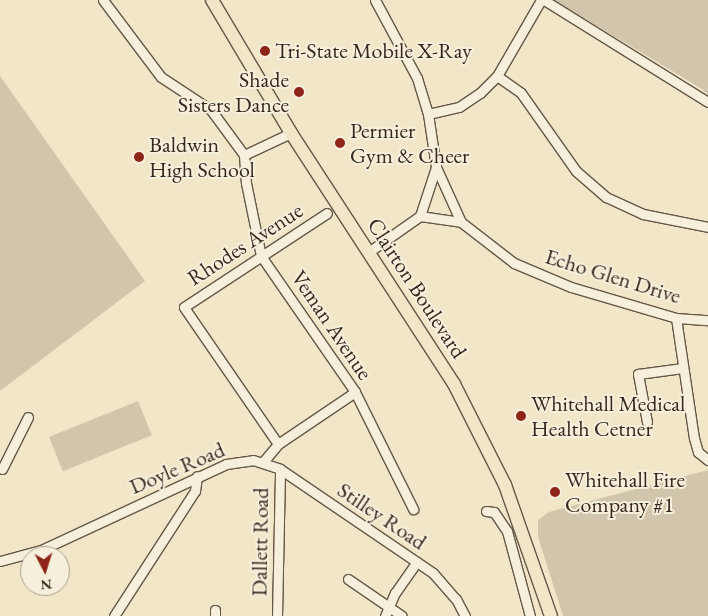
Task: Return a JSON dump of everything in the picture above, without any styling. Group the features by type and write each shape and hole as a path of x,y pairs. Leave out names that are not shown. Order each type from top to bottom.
{"highway":[{"name":"Clairton Boulevard","path":"212,0 292,132 454,384 477,424 519,519 551,616"}],"street":[{"path":"103,0 161,77 211,110 244,155 292,132"},
{"name":"Echo Glen Drive","path":"376,0 417,78 428,114 436,167 461,222 514,263 571,287 676,318 708,320"},
{"path":"428,114 459,107 480,94 497,76 542,0 688,87 708,102"},
{"path":"497,76 522,93 576,171 606,197 643,214 708,227"},
{"name":"Veman Avenue","path":"244,155 246,183 261,256 355,392 413,509"},
{"path":"370,252 420,216 436,167"},
{"name":"Rhodes Avenue","path":"278,444 184,307 327,213"},
{"path":"420,216 461,222"},
{"path":"676,318 694,438 698,452 708,460"},
{"path":"646,422 638,374 683,368"},
{"path":"263,462 278,444 355,392"},
{"path":"1,470 28,417"},
{"name":"Stilley Road","path":"263,462 280,469 417,562 444,583 466,616"},
{"name":"Doyle Road","path":"0,559 48,547 226,464 263,462"},
{"name":"Dallett Road","path":"277,616 280,469"},
{"path":"114,616 195,491 197,476"},
{"path":"486,511 494,512 506,531 530,616"},
{"path":"385,616 388,606 417,562"},
{"path":"348,579 402,616"}],"shaded area":[{"path":"554,0 708,0 708,95 702,89"},
{"path":"0,76 145,281 0,391"},
{"path":"138,401 152,435 63,471 49,437"},
{"path":"708,470 708,616 563,616 538,537 538,520 549,512"}],"place":[{"name":"Tri-State Mobile X-Ray","path":"265,51"},
{"name":"Shade Sisters Dance","path":"299,92"},
{"name":"Permier Gym & Cheer","path":"340,143"},
{"name":"Baldwin High School","path":"139,157"},
{"name":"Whitehall Medical Health Cetner","path":"521,416"},
{"name":"Whitehall Fire Company #1","path":"555,492"}]}
